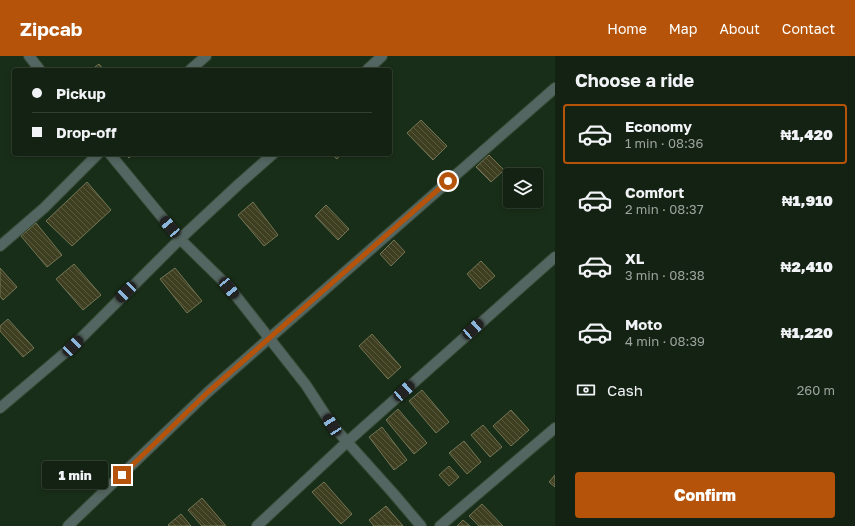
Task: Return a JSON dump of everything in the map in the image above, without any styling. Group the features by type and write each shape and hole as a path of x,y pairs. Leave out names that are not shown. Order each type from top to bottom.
{"street":[{"path":"29,56 38,68"},
{"path":"192,68 206,56"},
{"path":"369,68 382,56"},
{"path":"68,526 208,392 555,88"},
{"path":"0,246 44,208 96,156"},
{"path":"112,156 180,239 229,288 306,385 332,425 421,526"},
{"path":"0,408 73,346 180,239 271,156"},
{"path":"257,526 347,442 555,257"},
{"path":"440,526 555,428"}],"building":[{"path":"99,64 102,68 94,68"},
{"path":"421,120 447,146 433,160 407,133"},
{"path":"489,155 503,169 503,171 491,182 476,167"},
{"path":"87,182 111,210 72,246 46,221"},
{"path":"253,202 278,235 264,246 238,215"},
{"path":"326,205 349,229 338,240 315,216"},
{"path":"36,223 62,255 47,267 21,236"},
{"path":"394,240 405,252 391,266 380,254"},
{"path":"481,261 495,276 480,289 467,274"},
{"path":"74,264 101,295 83,310 56,279"},
{"path":"0,268 17,287 3,300 0,296"},
{"path":"175,268 202,301 187,313 160,279"},
{"path":"8,319 34,348 23,357 0,331 0,326"},
{"path":"372,334 401,367 388,379 359,346"},
{"path":"422,390 449,422 436,433 409,401"},
{"path":"398,409 427,443 414,454 386,420"},
{"path":"511,410 529,430 511,446 493,426"},
{"path":"483,425 502,447 490,457 471,435"},
{"path":"382,427 407,460 394,470 369,437"},
{"path":"464,441 481,462 467,474 449,453"},
{"path":"449,466 459,477 449,486 439,475"},
{"path":"555,475 555,487 549,482"},
{"path":"324,482 352,514 341,524 312,492"},
{"path":"202,498 226,526 202,526 188,510"},
{"path":"482,504 503,526 479,526 469,516"},
{"path":"386,506 403,526 374,526 369,520"},
{"path":"181,514 191,526 168,525"},
{"path":"463,520 470,526 457,526"}],"route":[{"path":"122,475 208,392 448,181"}]}
